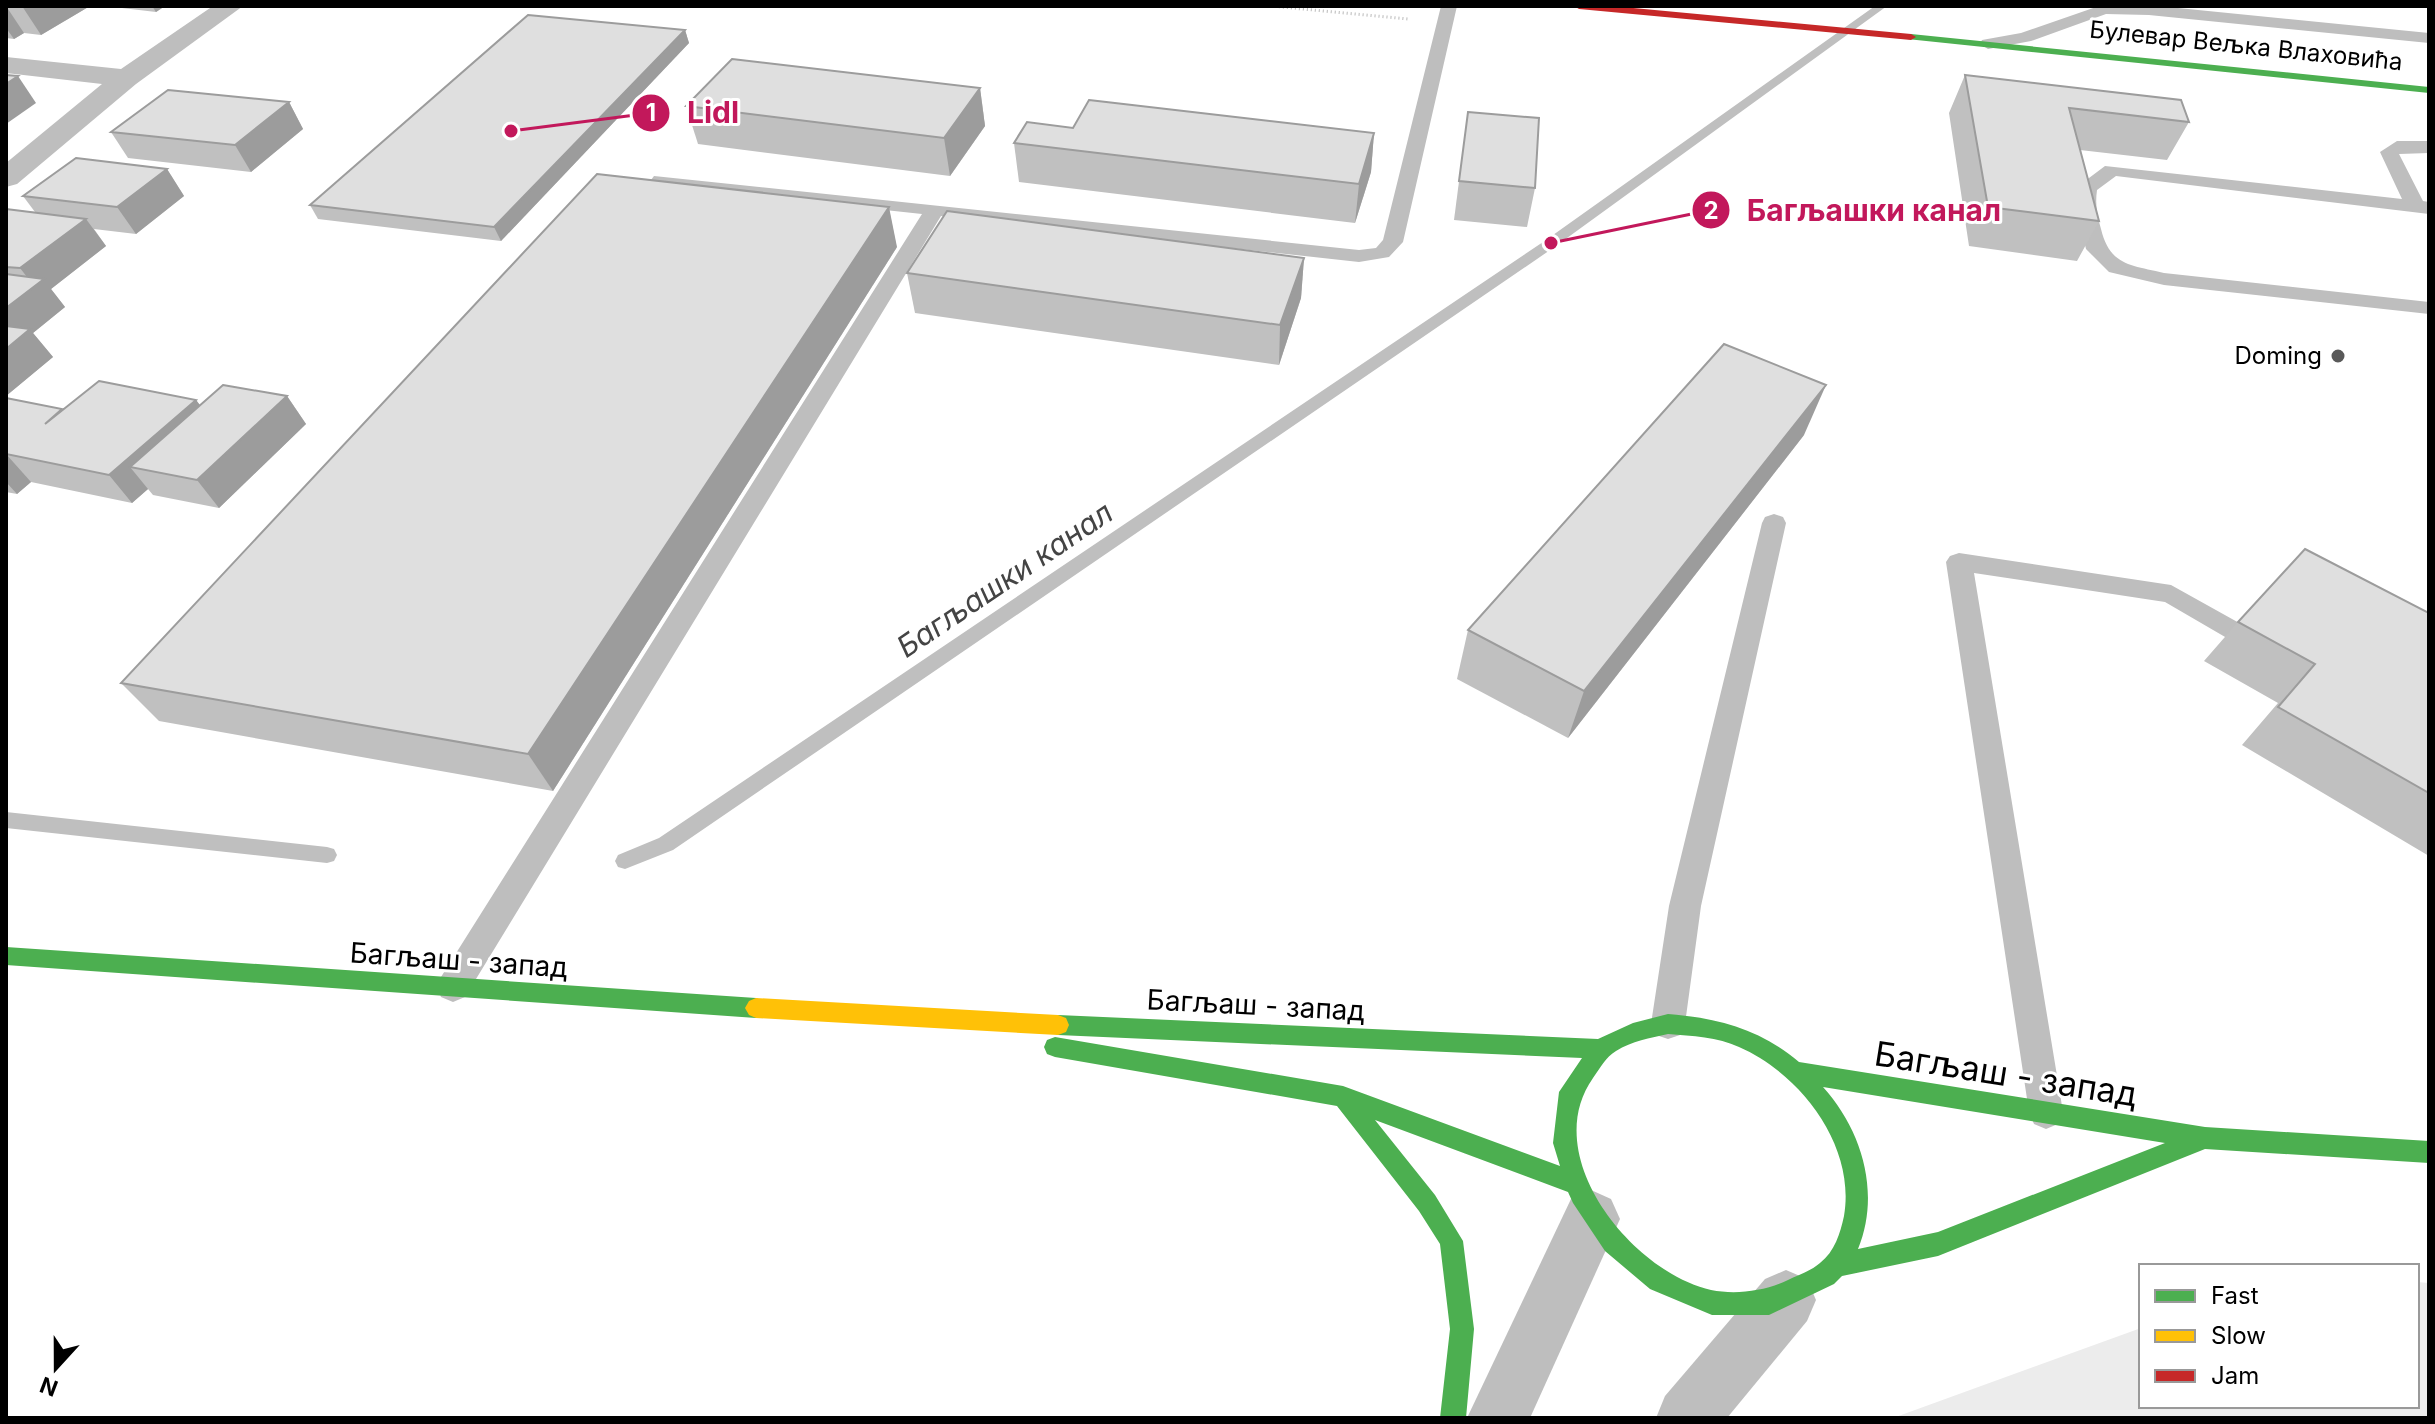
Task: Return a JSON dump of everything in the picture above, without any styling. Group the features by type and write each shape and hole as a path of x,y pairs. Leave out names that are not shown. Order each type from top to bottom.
{"street":[{"path":"6,178 126,78 230,6"},
{"name":"Булевар Вељка Влаховића","path":"1579,6 1988,44 2427,92"},
{"path":"6,65 126,78"},
{"name":"Багљаш - запад","path":"6,956 908,1018 1602,1049"},
{"name":"Багљаш - запад","path":"908,1018 1343,1097 1582,1201"},
{"name":"Багљаш - запад","path":"1668,1024 1713,1028 1756,1044 1797,1072 1827,1106 1849,1147 1858,1189 1854,1230 1836,1265 1813,1286 1786,1300 1745,1306 1701,1301 1658,1282 1620,1255 1582,1201 1564,1142 1567,1105 1579,1074 1602,1049 1632,1032 1668,1024"},
{"name":"Багљаш - запад","path":"1797,1072 2205,1138 2429,1152"},
{"path":"1343,1097 1427,1203 1451,1241 1462,1329 1453,1418"},
{"name":"Багљаш - запад","path":"1836,1265 1938,1244 2205,1138"},
{"path":"1498,1418 1582,1201"},
{"path":"1687,1418 1786,1300"}],"lane":[{"path":"1988,44 2025,37 2106,9 2149,10 2428,37"},
{"path":"661,180 1359,256 1382,253 1393,242 1447,14"},
{"path":"2422,207 2389,152 2397,147 2429,147"},
{"path":"2422,207 2112,170 2088,188 2085,204 2096,249 2116,268 2164,279 2429,308"},
{"path":"453,987 935,210"},
{"path":"1668,1024 1685,906 1774,523"},
{"path":"2046,1112 1959,562 2171,594 2232,631"}],"path":[{"path":"1271,6 1447,14"}],"shaded area":[{"path":"2419,1282 2429,1283 2429,1418 1893,1418 2139,1329 2139,1408 2419,1408"}],"building":[{"path":"528,15 685,30 494,227 310,205"},
{"path":"732,59 980,88 944,138 686,106"},
{"path":"6,75 18,76 6,84"},
{"path":"1965,75 2181,100 2189,122 2069,108 2099,221 1988,207"},
{"path":"168,90 289,102 235,145 111,132"},
{"path":"1089,100 1374,133 1359,184 1014,143 1027,122 1073,128"},
{"path":"1468,112 1539,118 1535,188 1459,181"},
{"path":"76,158 167,169 117,207 23,196"},
{"path":"597,174 889,207 528,754 121,683"},
{"path":"6,209 86,219 20,268 6,267"},
{"path":"947,211 1304,258 1280,325 907,273"},
{"path":"6,274 44,279 6,308"},
{"path":"6,326 30,329 6,349"},
{"path":"1724,344 1826,385 1584,691 1468,630"},
{"path":"99,381 196,400 109,475 6,454 6,398 62,409 45,424"},
{"path":"223,385 287,396 197,480 130,467"},
{"path":"2305,549 2429,613 2429,793 2278,707 2315,664 2238,622"}],"waterway":[{"name":"Багљашки канал","path":"625,861 666,844 1551,243 1882,6"},
{"path":"6,820 327,855"}],"traffic: fast":[{"path":"1911,37 2429,90"},
{"path":"6,956 756,1008"},
{"path":"1668,1024 1725,1032 1756,1044 1800,1077 1836,1122 1856,1175 1858,1202 1846,1248 1825,1275 1769,1302 1712,1302 1659,1281 1614,1243 1581,1195 1565,1143 1570,1092 1608,1044 1633,1033 1668,1024"},
{"path":"1058,1025 1602,1049"},
{"path":"1055,1047 1343,1097 1572,1182"},
{"path":"1797,1072 2205,1138 2429,1152"},
{"path":"1343,1097 1427,1203 1451,1241 1462,1329 1453,1418"},
{"path":"1836,1265 1938,1244 2205,1138"}],"traffic: slow":[{"path":"756,1008 1058,1025"}],"traffic: jam":[{"path":"1579,6 1911,37"}],"place":[{"name":"Lidl","path":"511,131"},
{"name":"Багљашки канал","path":"1551,243"},
{"name":"Doming","path":"2338,356"}]}
